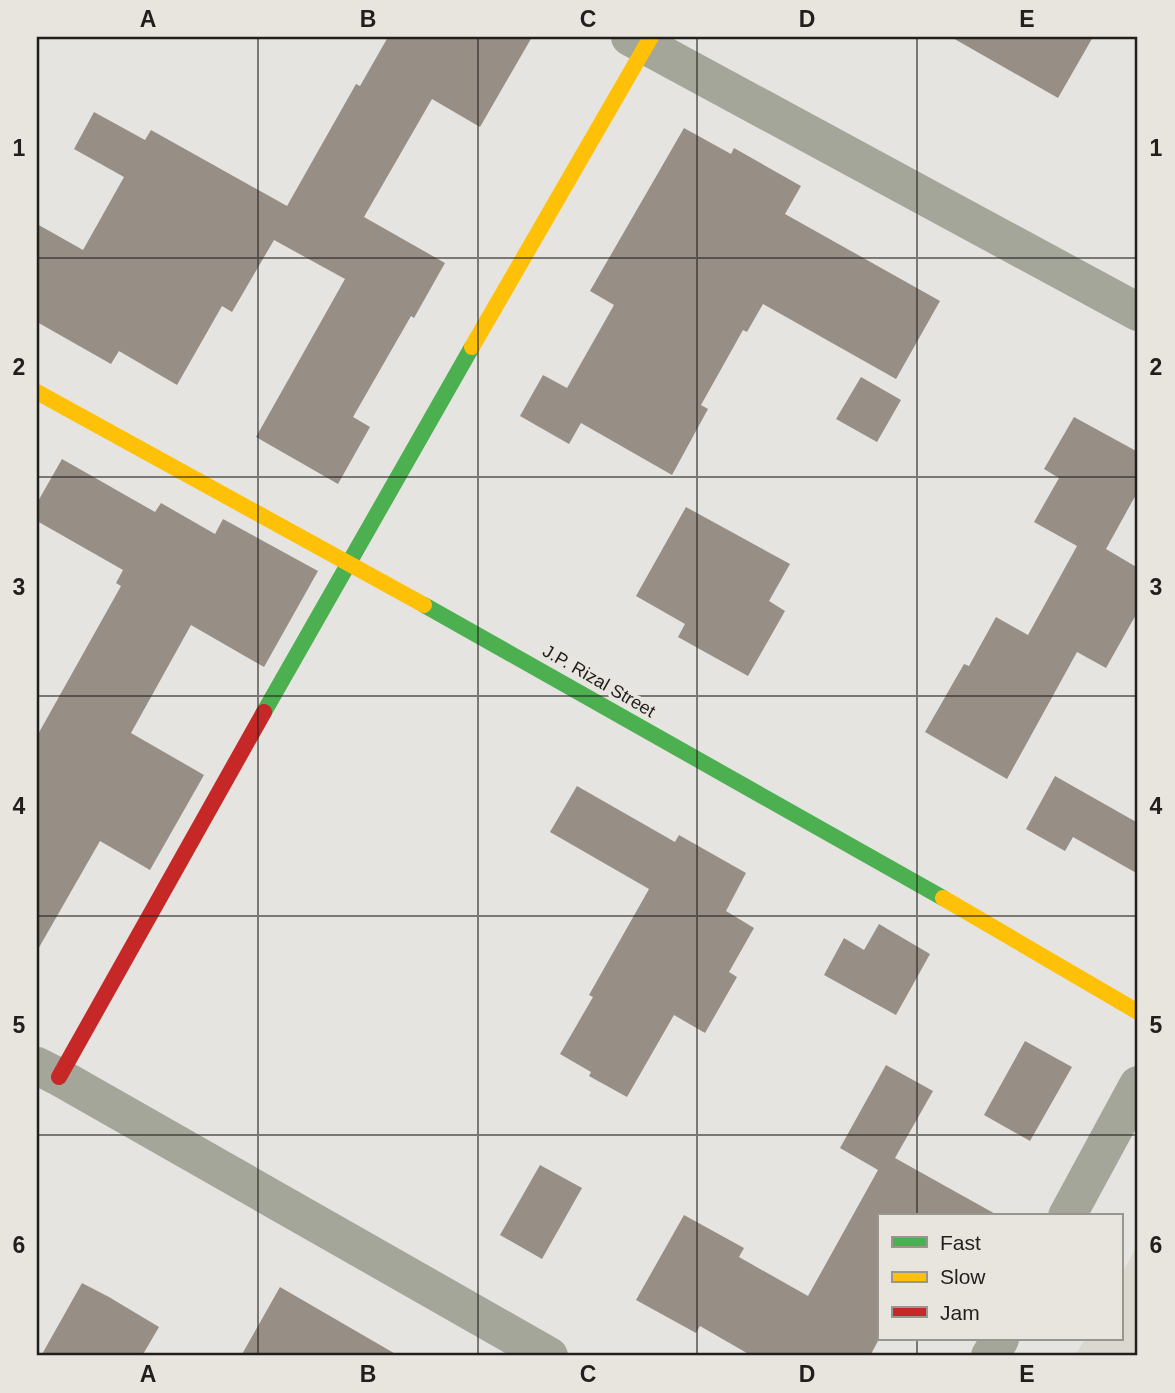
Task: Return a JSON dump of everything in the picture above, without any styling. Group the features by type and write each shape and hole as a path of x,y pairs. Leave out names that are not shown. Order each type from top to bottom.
{"street":[{"path":"549,1356 48,1072 349,561 642,40 1138,312"},
{"name":"J.P. Rizal Street","path":"37,393 349,561 1138,1012"},
{"path":"1068,1214 1138,1085"},
{"path":"990,1356 999,1340"}],"shaded area":[{"path":"1138,1244 1138,1356 1075,1356 1084,1340 1122,1340 1122,1273"}],"building":[{"path":"388,37 532,37 480,127 432,99 364,217 445,263 353,417 370,427 338,484 256,437 345,279 274,240 232,312 222,306 177,385 119,351 111,364 37,322 37,224 83,250 124,177 74,149 94,112 145,140 151,130 287,206 356,84 360,86"},
{"path":"951,37 1093,37 1058,98"},
{"path":"684,128 731,154 734,148 801,186 785,214 940,301 896,379 763,304 747,332 743,330 701,405 708,409 672,475 581,423 569,444 520,416 543,375 567,388 614,305 590,291"},
{"path":"861,377 901,400 877,442 836,419"},
{"path":"1074,417 1138,452 1138,491 1106,549 1138,568 1138,611 1106,668 1077,652 1007,779 925,732 964,664 969,666 996,617 1028,635 1077,546 1034,522 1059,478 1044,469"},
{"path":"62,459 155,512 161,503 215,534 223,519 318,571 264,667 191,625 131,733 204,775 150,870 100,841 37,951 37,736 121,586 116,583 123,570 37,521 37,503"},
{"path":"686,507 790,564 769,601 785,611 748,676 678,637 685,624 636,596"},
{"path":"1055,776 1138,823 1138,874 1073,837 1065,851 1026,829"},
{"path":"577,786 675,842 679,835 746,873 726,911 754,928 729,972 737,977 705,1033 674,1015 627,1097 589,1076 591,1072 560,1054 593,997 589,995 649,889 550,832"},
{"path":"879,924 930,954 896,1015 824,975 844,938 864,950"},
{"path":"1025,1041 1072,1067 1030,1141 984,1115"},
{"path":"886,1065 933,1091 895,1158 995,1214 878,1214 878,1340 870,1356 752,1356 700,1326 696,1333 636,1300 684,1215 744,1248 739,1257 808,1296 878,1170 840,1148"},
{"path":"540,1165 582,1188 542,1259 500,1235"},
{"path":"82,1283 159,1327 142,1356 41,1356"},
{"path":"280,1287 399,1356 241,1356"}],"traffic: fast":[{"path":"264,712 472,347"},
{"path":"424,605 943,898"}],"traffic: slow":[{"path":"472,347 651,37"},
{"path":"37,392 424,605"},
{"path":"943,898 1138,1012"}],"traffic: jam":[{"path":"59,1077 264,712"}]}
